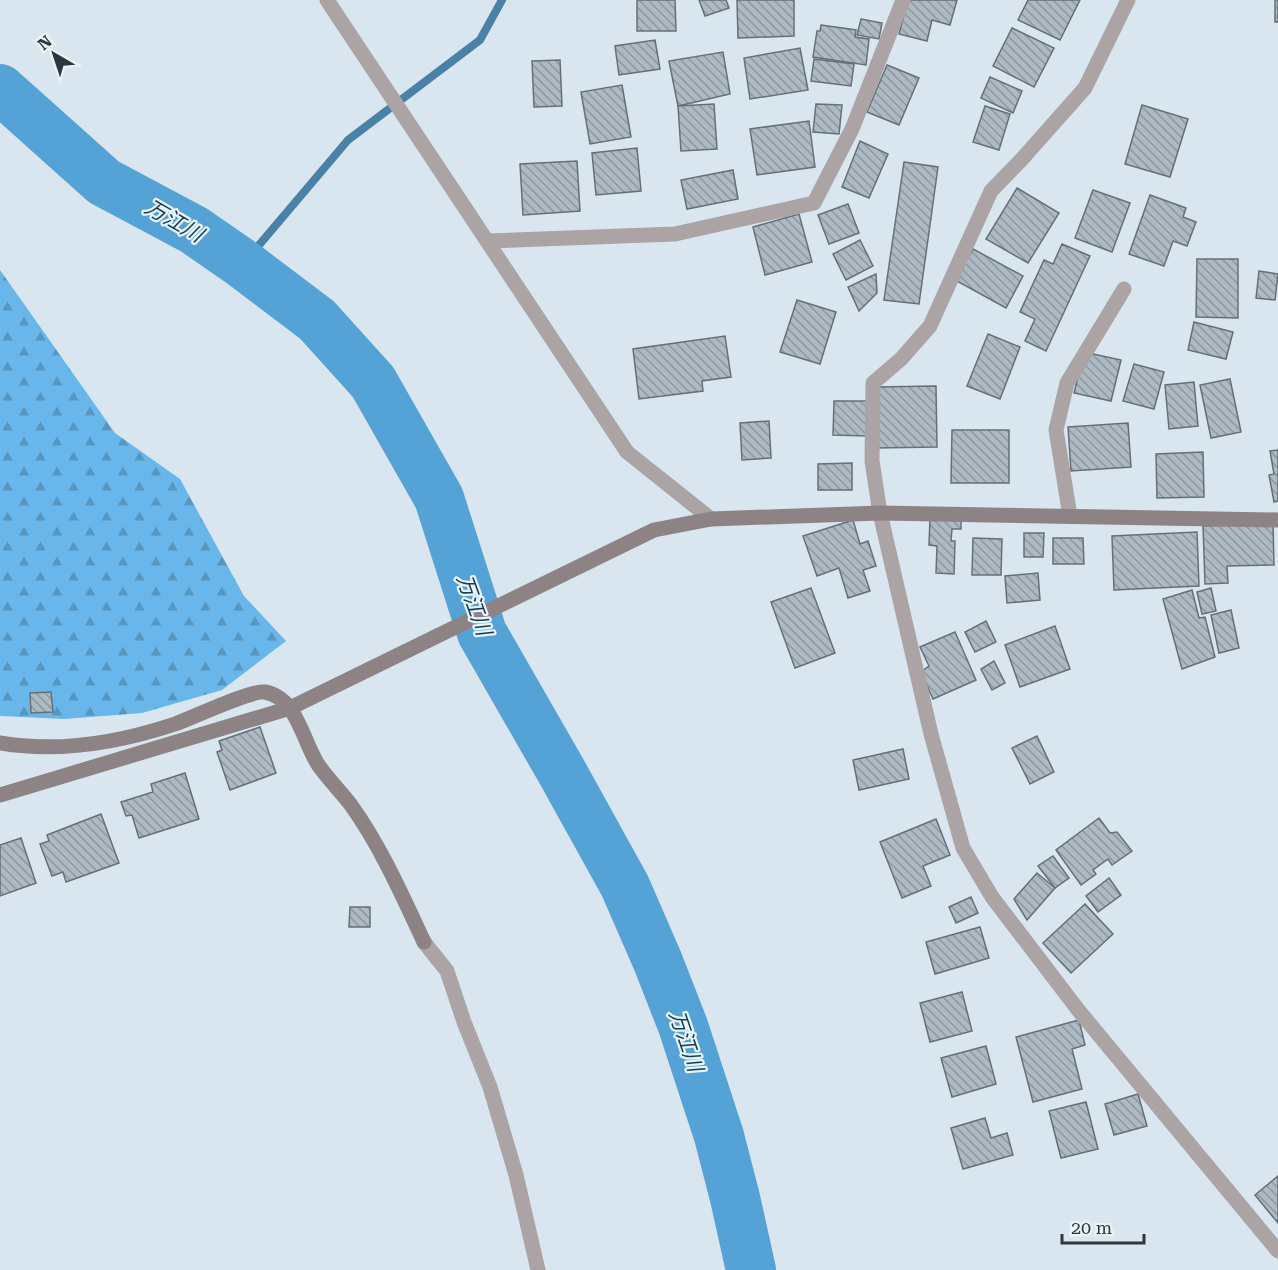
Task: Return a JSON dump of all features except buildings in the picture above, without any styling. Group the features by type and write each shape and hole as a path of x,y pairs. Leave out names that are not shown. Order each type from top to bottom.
{"street":[{"path":"327,0 627,452 711,519"},
{"path":"487,241 675,234 814,203 852,129 903,0"},
{"path":"1128,0 1085,88 991,191 930,326 901,359 873,383 872,461 880,513 931,734 963,848 992,897 1079,1011 1278,1251"},
{"path":"1070,516 1056,430 1067,383 1124,289"},
{"path":"0,795 290,708 654,530 711,519 880,513 1278,520"},
{"path":"0,743 17,746 62,747 118,741 174,724 245,696 263,692 278,698 290,708 318,765 351,806 386,863 424,942 447,971 490,1088 516,1175 538,1270"}],"green space":[{"path":"0,270 115,433 180,479 244,596 286,641 222,690 142,713 64,719 0,716"}],"waterway":[{"path":"243,264 348,140 480,40 502,0"},
{"name":"万江川","path":"0,89 104,182 194,230 317,320 373,382 439,498 482,633 625,886 658,962 683,1026 719,1136 751,1270"}]}
